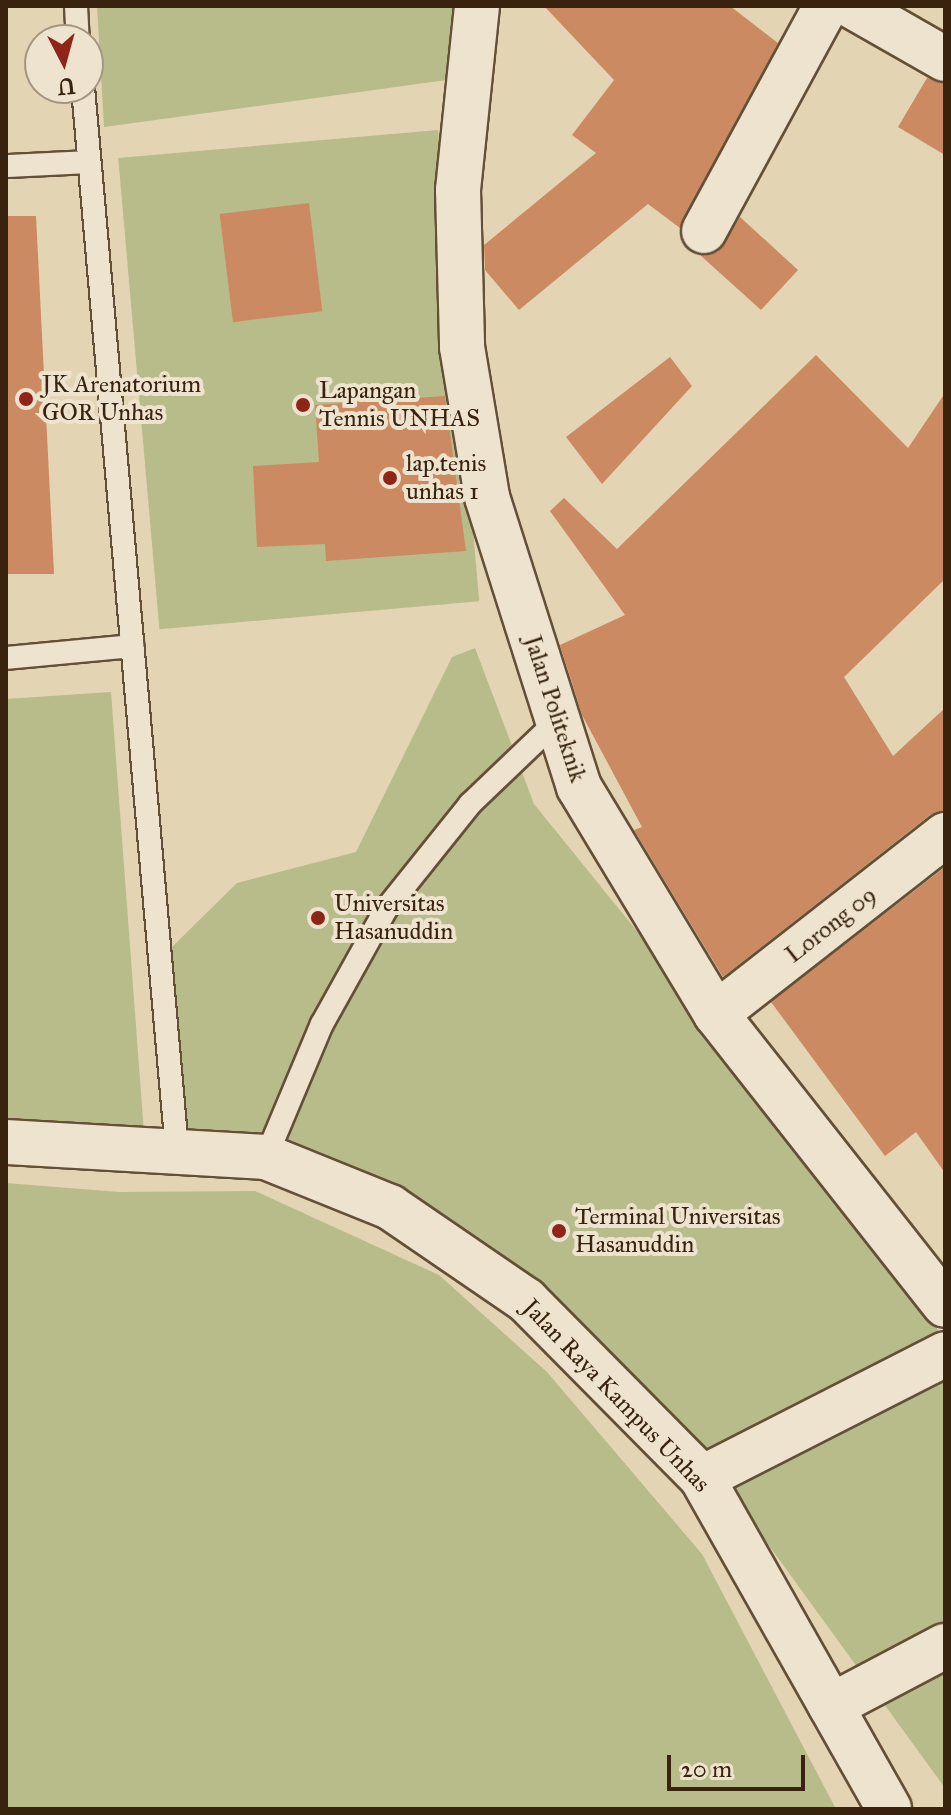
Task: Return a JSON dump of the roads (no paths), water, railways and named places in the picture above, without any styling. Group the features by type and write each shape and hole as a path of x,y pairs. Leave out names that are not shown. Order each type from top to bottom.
{"street":[{"name":"Jalan Politeknik","path":"477,6 458,190 462,347 487,497 579,787 716,1014 945,1305"},
{"path":"704,231 826,6"},
{"path":"852,6 945,59"},
{"name":"Lorong 09","path":"716,1014 945,835"},
{"name":"Jalan Raya Kampus Unhas","path":"6,1142 266,1157 390,1207 526,1300 702,1478 889,1809"},
{"path":"702,1478 945,1354"},
{"path":"831,1706 945,1646"}],"lane":[{"path":"84,104 177,1150"},
{"path":"6,166 89,162"},
{"path":"6,658 132,646"},
{"path":"266,1157 322,1024 386,909 470,804 558,720"}],"place":[{"name":"JK Arenatorium GOR Unhas","path":"26,399"},
{"name":"Lapangan Tennis UNHAS","path":"303,405"},
{"name":"lap.tenis unhas 1","path":"390,478"},
{"name":"Universitas Hasanuddin","path":"318,918"},
{"name":"Terminal Universitas Hasanuddin","path":"559,1231"}]}
